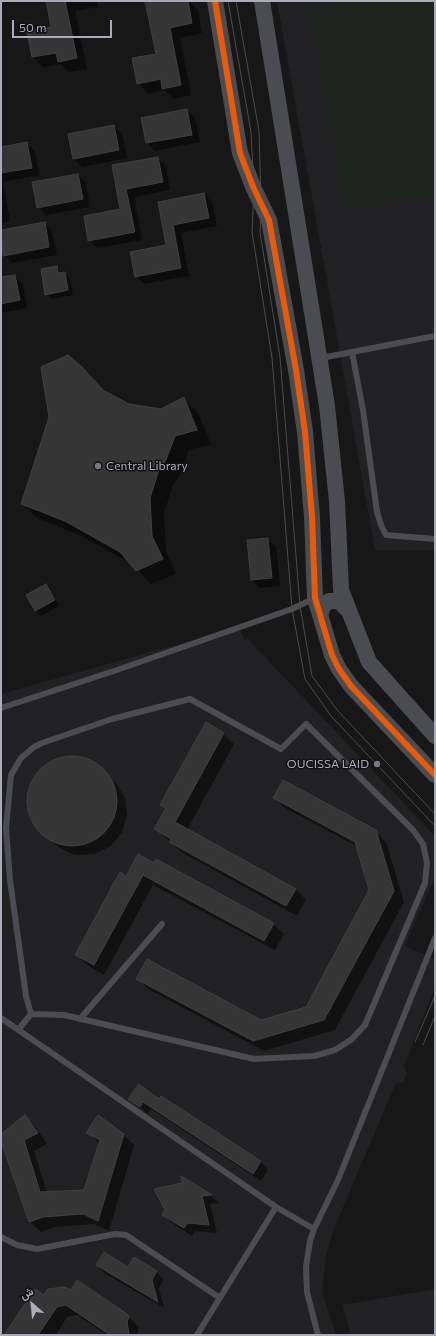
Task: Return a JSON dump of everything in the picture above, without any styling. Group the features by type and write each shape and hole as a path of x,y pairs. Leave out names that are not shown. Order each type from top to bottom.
{"street":[{"path":"215,1 240,153 254,189 269,220 296,370 305,432 320,615 332,655 344,677 435,775"},
{"path":"262,1 320,358 337,501 338,591 348,610 369,662 435,736"},
{"path":"320,615 322,606 329,601 339,601 348,610"}],"lane":[{"path":"320,358 435,336"},
{"path":"352,352 363,410 377,512 381,525 386,535 435,539"},
{"path":"1,708 117,670 292,609 318,597"},
{"path":"190,699 281,748 306,724 413,830 423,844 427,863 425,883 365,1025 352,1039 335,1050 314,1056 254,1059 64,1015 31,1014 26,996 10,880 6,828 11,775 27,751 42,743 112,719 190,699"},
{"path":"80,1019 162,924"},
{"path":"318,1335 309,1305 306,1279 308,1254 314,1229 338,1180 435,938"},
{"path":"18,1030 31,1014"},
{"path":"1,1018 276,1207 314,1229"},
{"path":"197,1335 276,1207"},
{"path":"1,1237 17,1245 37,1249 115,1234 126,1235 220,1298"}],"shaded area":[{"path":"277,1 435,1 435,550 375,550"},
{"path":"349,1 435,1 435,194 347,211 310,8"},
{"path":"239,627 246,642 246,637 435,836 435,877 405,946 435,960 435,987 404,1066 407,1074 403,1082 395,1085 333,1231 326,1256 322,1292 336,1335 1,1335 1,694"},
{"path":"435,1289 435,1335 351,1335 342,1305"}],"building":[{"path":"46,1 65,1 77,58 58,62 56,53 32,57 27,32 51,27"},
{"path":"145,1 188,1 192,23 170,28 181,85 162,89 161,79 137,84 132,58 156,54"},
{"path":"187,109 192,135 146,143 141,118"},
{"path":"114,125 119,150 73,159 68,134"},
{"path":"27,142 32,168 1,173 1,147"},
{"path":"158,157 163,182 126,189 135,232 88,241 84,216 120,209 112,165"},
{"path":"78,174 83,199 37,208 32,182"},
{"path":"204,193 209,218 173,225 181,268 135,277 130,252 166,245 158,202"},
{"path":"45,222 49,247 3,256 1,230"},
{"path":"57,266 58,273 65,272 68,290 45,295 41,269"},
{"path":"15,275 20,300 1,304 1,277"},
{"name":"Central Library","path":"68,355 82,367 103,390 129,404 161,409 184,397 197,430 175,436 166,460 159,470 150,498 152,536 163,559 136,571 120,552 65,521 21,504 49,417 41,367"},
{"path":"268,538 272,578 251,580 247,540"},
{"path":"46,584 55,600 35,611 26,595"},
{"path":"206,722 224,733 175,822 296,889 286,906 169,842 171,839 154,829 166,808 160,805"},
{"path":"72,756 81,757 97,764 109,776 116,792 116,810 109,826 97,838 81,845 72,846 63,845 47,838 35,826 28,810 27,801 28,792 35,776 47,764 63,757"},
{"path":"283,780 376,830 394,891 324,1020 253,1041 136,979 147,959 261,1020 306,1007 369,890 355,842 273,798"},
{"path":"138,854 154,863 156,859 274,923 264,941 143,875 94,965 75,955 120,872 126,876"},
{"path":"139,1084 159,1099 161,1096 261,1161 253,1174 143,1102 140,1107 128,1099"},
{"path":"25,1115 38,1133 24,1140 40,1192 84,1190 100,1140 86,1133 98,1115 124,1134 98,1221 83,1214 43,1217 29,1222 1,1141 1,1134"},
{"path":"181,1176 212,1195 202,1196 209,1225 187,1223 184,1228 162,1215 165,1210 154,1189 182,1183"},
{"path":"104,1252 128,1267 134,1257 157,1271 152,1280 158,1302 96,1265"},
{"path":"77,1280 130,1316 127,1321 129,1335 110,1335 66,1305 57,1307 38,1335 4,1335 35,1289 44,1295 48,1289 65,1287 71,1290"}],"tram line":[{"path":"228,1 251,132 254,189 252,232 272,358 292,609 305,679 331,716 435,826"},
{"path":"236,1 259,131 261,204 260,232 280,357 300,606 312,676 338,711 435,814"},
{"path":"415,1042 435,996"},
{"path":"423,1045 435,1016"}],"cycle path":[{"path":"215,1 240,153 254,189 269,220 296,370 305,432 312,517 315,598 332,655 339,669 351,686 435,775"}],"place":[{"name":"Central Library","path":"98,466"},
{"name":"OUCISSA LAID","path":"377,764"}]}
